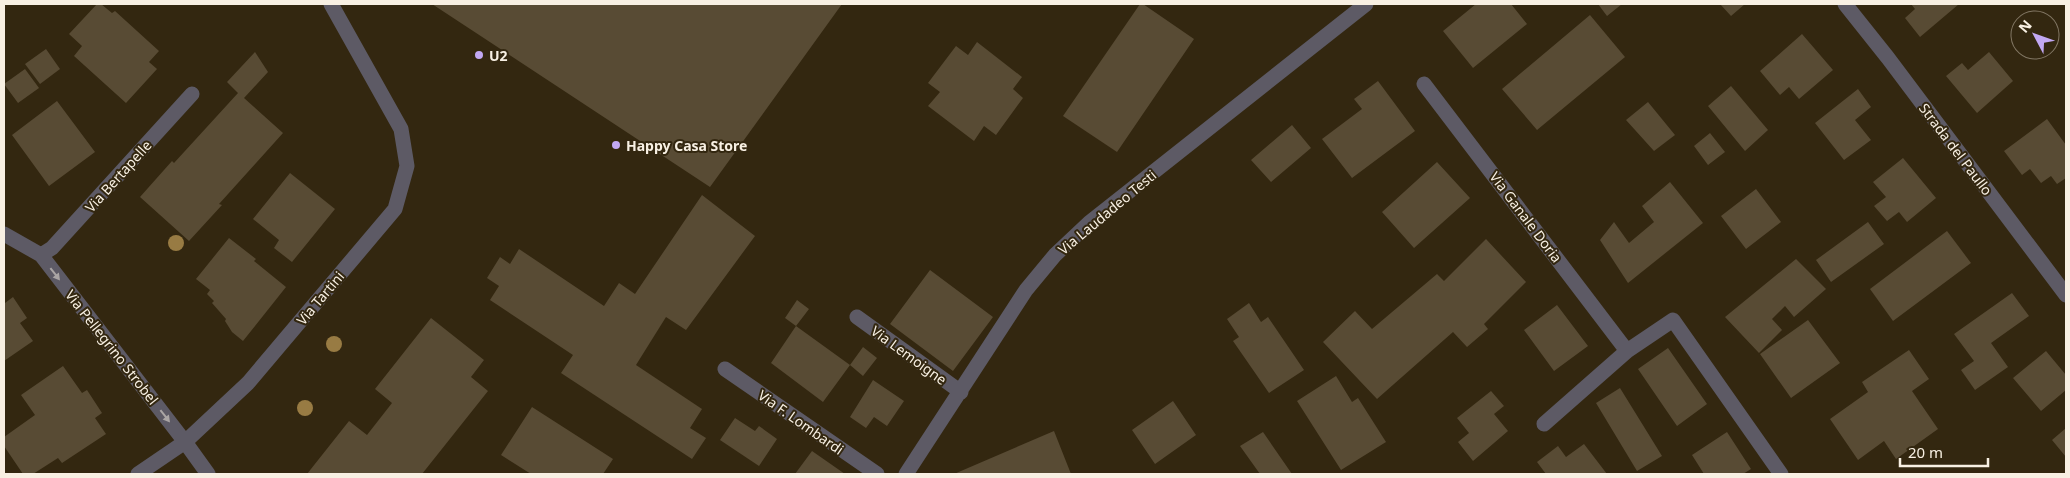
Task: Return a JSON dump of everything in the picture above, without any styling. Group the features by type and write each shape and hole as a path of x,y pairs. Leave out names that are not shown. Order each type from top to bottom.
{"street":[{"name":"Via Tartini","path":"138,474 186,442 248,383 395,209 407,166 401,129 331,4"},
{"name":"Via Laudadeo Testi","path":"906,474 1026,290 1071,238 1366,4"},
{"name":"Strada del Paullo","path":"1845,4 1888,58 2066,295"},
{"name":"Via Ganale Doria","path":"1424,84 1627,351"},
{"name":"Via Bertapelle","path":"41,255 52,248 192,94"},
{"name":"Via Pellegrino Strobel","path":"4,234 41,255 186,442 208,474"},
{"name":"Via Lemoigne","path":"857,317 961,392"},
{"path":"1544,424 1627,351 1673,320 1781,474"},
{"name":"Via F. Lombardi","path":"725,369 877,474"}],"building":[{"path":"97,4 101,4 112,13 115,11 159,51 149,62 157,69 126,103 74,56 82,46 69,34"},
{"path":"432,4 842,4 710,187"},
{"path":"1140,4 1143,4 1194,39 1117,152 1063,116"},
{"path":"1476,4 1511,4 1527,24 1473,68 1443,31"},
{"path":"1598,4 1622,4 1607,16"},
{"path":"1720,4 1745,4 1731,16"},
{"path":"1911,4 1959,4 1920,37 1905,18 1915,9"},
{"path":"1590,15 1625,57 1537,130 1502,89"},
{"path":"1802,34 1833,70 1799,99 1789,87 1780,95 1760,71"},
{"path":"977,42 1022,77 1013,89 1023,98 996,135 984,126 974,141 928,106 940,92 928,83 956,46 968,55"},
{"path":"46,49 60,69 40,84 25,64"},
{"path":"255,52 268,72 244,98 283,133 219,204 222,205 189,241 140,197 238,93 227,82"},
{"path":"1989,52 2013,81 1977,113 1946,76 1962,63 1968,70"},
{"path":"25,69 39,88 18,103 4,84"},
{"path":"1378,81 1415,131 1352,178 1322,139 1362,109 1354,99"},
{"path":"1731,86 1768,130 1745,151 1708,106"},
{"path":"1858,89 1871,107 1855,120 1871,140 1844,160 1815,123"},
{"path":"57,101 95,152 49,186 12,135"},
{"path":"1648,102 1675,135 1654,151 1626,120"},
{"path":"2047,119 2066,145 2066,178 2057,184 2051,176 2041,183 2030,169 2022,175 2004,151"},
{"path":"1292,125 1311,148 1271,182 1251,160"},
{"path":"1710,133 1725,152 1708,165 1694,146"},
{"path":"1903,158 1936,198 1907,222 1899,212 1887,221 1874,206 1886,197 1873,182"},
{"path":"1437,162 1470,198 1414,248 1382,212"},
{"path":"290,173 335,209 292,262 274,248 279,240 253,219"},
{"path":"1670,182 1703,223 1628,283 1600,240 1614,222 1629,243 1654,222 1642,206"},
{"path":"1756,189 1781,222 1746,249 1721,216"},
{"path":"702,195 755,236 686,330 666,317 636,365 702,409 690,428 706,438 692,459 561,373 573,355 490,300 499,286 487,278 500,257 510,264 519,249 604,306 619,283 635,294"},
{"path":"1868,222 1884,244 1831,282 1816,260"},
{"path":"1947,231 1971,263 1893,321 1870,289"},
{"path":"229,238 256,259 254,261 286,287 243,341 232,332 225,321 226,319 212,303 214,301 207,294 210,290 196,279"},
{"path":"1486,239 1526,282 1484,324 1488,329 1467,347 1453,332 1377,399 1323,342 1355,311 1372,329 1437,274 1444,281"},
{"path":"1796,259 1826,289 1794,317 1785,306 1772,319 1782,330 1759,353 1725,317"},
{"path":"930,270 993,317 953,371 890,324"},
{"path":"2012,293 2029,316 1991,343 2008,367 1975,390 1961,370 1974,361 1954,334"},
{"path":"13,297 27,318 20,323 33,341 4,361 4,301 5,303"},
{"path":"797,300 809,309 796,326 785,318"},
{"path":"1249,303 1261,322 1268,317 1304,370 1269,393 1233,341 1239,337 1227,319"},
{"path":"1557,305 1588,346 1554,371 1524,330"},
{"path":"431,318 484,360 471,377 488,391 422,474 307,474 349,421 367,435 392,403 375,389"},
{"path":"1808,320 1840,363 1791,398 1760,354"},
{"path":"796,326 850,365 823,402 771,363"},
{"path":"863,347 877,358 863,376 850,365"},
{"path":"1668,348 1707,404 1677,426 1638,369"},
{"path":"1909,350 1929,379 1912,391 1938,429 1896,459 1884,441 1858,460 1830,419 1868,392 1862,382"},
{"path":"2046,351 2066,375 2066,390 2041,411 2013,378"},
{"path":"63,366 82,393 87,390 102,413 95,418 106,434 62,463 58,458 33,474 23,474 4,446 4,437 35,415 21,395"},
{"path":"1336,376 1352,402 1358,398 1386,442 1341,470 1297,401"},
{"path":"873,380 904,401 887,426 874,417 866,428 850,417"},
{"path":"1620,388 1662,456 1637,471 1596,403"},
{"path":"1491,391 1504,406 1494,414 1508,431 1473,461 1458,442 1469,433 1457,418"},
{"path":"1173,401 1196,435 1155,464 1132,430"},
{"path":"532,407 613,459 603,474 531,474 501,455"},
{"path":"735,418 755,431 759,426 777,439 759,466 720,440"},
{"path":"2066,428 2066,457 2052,440"},
{"path":"1054,431 1071,474 954,474"},
{"path":"1263,432 1292,474 1260,474 1240,446"},
{"path":"1727,432 1751,469 1743,474 1704,474 1692,455"},
{"path":"1584,444 1607,474 1546,474 1537,462 1558,446 1566,457"},
{"path":"812,451 845,474 795,474"}],"place":[{"name":"U2","path":"479,55"},
{"name":"Happy Casa Store","path":"616,145"}]}
